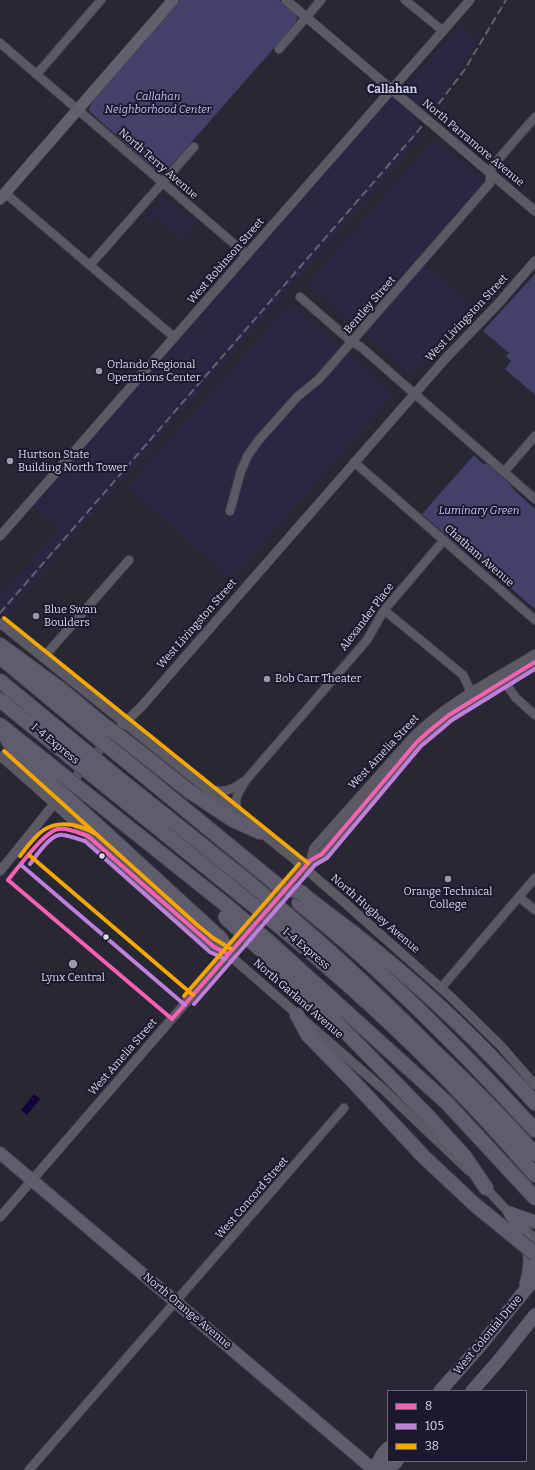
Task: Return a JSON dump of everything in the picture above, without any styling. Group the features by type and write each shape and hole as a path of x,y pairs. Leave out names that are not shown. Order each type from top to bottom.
{"highway":[{"path":"0,645 63,691 100,722 189,791 233,820 260,832"},
{"path":"0,656 281,888 302,900 367,943 419,987 475,1040 535,1103"},
{"name":"I-4 Express","path":"0,681 251,884 323,945 470,1086 528,1153 535,1175"},
{"name":"I-4 Express","path":"0,700 279,926 349,985 427,1060 528,1153"},
{"path":"0,726 54,777 78,807 221,939 228,954"},
{"path":"54,777 88,795 180,868 263,944 447,1103 535,1198"},
{"path":"302,900 480,1072 535,1130"},
{"path":"263,944 328,1014 466,1157 486,1188"},
{"path":"297,1015 308,1035 418,1151 458,1190 535,1254"},
{"path":"510,1213 535,1222"},
{"path":"510,1213 528,1237 533,1258 530,1276 519,1298"},
{"name":"West Colonial Drive","path":"441,1390 480,1346 535,1278"},
{"name":"West Colonial Drive","path":"473,1390 535,1315"},
{"path":"374,1470 380,1458 387,1449"},
{"path":"374,1470 393,1465 395,1462"}],"main road":[{"path":"3,196 173,0"},
{"name":"North Orange Avenue","path":"0,1153 374,1470"}],"street":[{"path":"37,74 101,0"},
{"name":"North Parramore Avenue","path":"286,0 535,211"},
{"path":"279,49 321,0"},
{"path":"405,0 442,31"},
{"name":"West Robinson Street","path":"0,536 470,0"},
{"name":"North Terry Avenue","path":"1,45 37,74 247,255"},
{"name":"Bentley Street","path":"230,511 241,471 248,455 258,441 297,397 319,379 490,183 490,172 496,162 535,117"},
{"path":"90,265 194,146"},
{"path":"3,196 90,265 174,337"},
{"name":"West Livingston Street","path":"0,871 54,803 114,733 142,706 414,392 497,305 535,261"},
{"path":"300,297 352,342 361,347 414,392 535,499"},
{"path":"504,472 535,436"},
{"name":"Chatham Avenue","path":"354,462 535,620"},
{"name":"Alexander Place","path":"238,814 235,802 246,780 367,640 384,610 444,540"},
{"path":"43,658 129,560"},
{"path":"384,610 463,675 471,692"},
{"name":"North Hughey Avenue","path":"0,623 304,868 441,988 500,1045 535,1085"},
{"name":"West Amelia Street","path":"311,860 314,848 412,737 440,712 535,654"},
{"name":"West Amelia Street","path":"0,1217 311,860 322,854 417,742 449,715 535,662"},
{"path":"516,666 506,676 504,681 516,698 535,715"},
{"name":"North Garland Avenue","path":"0,756 54,803 101,848 171,910 214,947 228,954 383,1089 486,1188 535,1239"},
{"name":"Alexander Place","path":"206,788 222,792 230,790 246,780"},
{"path":"441,988 535,878"},
{"path":"519,896 535,910"},
{"name":"West Concord Street","path":"29,1470 344,1108"}],"shaded area":[{"path":"459,26 477,42 442,98 416,123 425,131 5,616 0,612 0,597 60,530 30,502 393,91 399,95"},
{"path":"435,140 491,188 424,264 476,308 412,375 308,284"},
{"path":"164,197 196,223 182,239 156,216 150,223 145,219"},
{"path":"291,304 393,394 232,579 128,487"},
{"path":"34,1094 40,1099 27,1115 21,1110"}],"green space":[{"name":"Callahan Neighborhood Center","path":"180,0 279,0 296,14 297,18 295,24 167,170 160,172 90,112 89,109 93,100"},
{"path":"535,274 535,395 505,369 511,361 506,356 509,353 483,331"},
{"name":"Luminary Green","path":"474,455 483,464 488,464 535,509 535,609 422,514"}],"railway":[{"path":"0,613 418,131 465,69 506,0"}],"transit line":[{"name":"38","path":"4,618 308,863"},
{"name":"8","path":"172,1019 311,860 322,854 417,742 449,715 535,662"},
{"name":"105","path":"194,1004 315,865 327,858 421,746 452,720 535,669"},
{"name":"38","path":"4,751 196,924 213,938 231,949"},
{"name":"38","path":"20,856 36,837 48,828 55,825 73,825 88,829 96,834"},
{"name":"8","path":"8,880 39,843 52,832 58,829 77,832 88,836 214,947 228,954"},
{"name":"105","path":"30,864 45,845 58,835 66,835 85,841 210,952 225,959"},
{"name":"38","path":"29,855 193,995"},
{"name":"38","path":"184,996 299,864"},
{"name":"105","path":"21,865 185,1005"},
{"name":"8","path":"8,880 172,1019"}],"place":[{"name":"Orlando Regional Operations Center","path":"99,371"},
{"name":"Hurtson State Building North Tower","path":"10,461"},
{"name":"Blue Swan Boulders","path":"36,616"},
{"name":"Bob Carr Theater","path":"267,679"},
{"name":"Orange Technical College","path":"448,879"},
{"name":"Lynx Central","path":"73,964"}],"district":[{"name":"Callahan","path":"392,90"}]}
